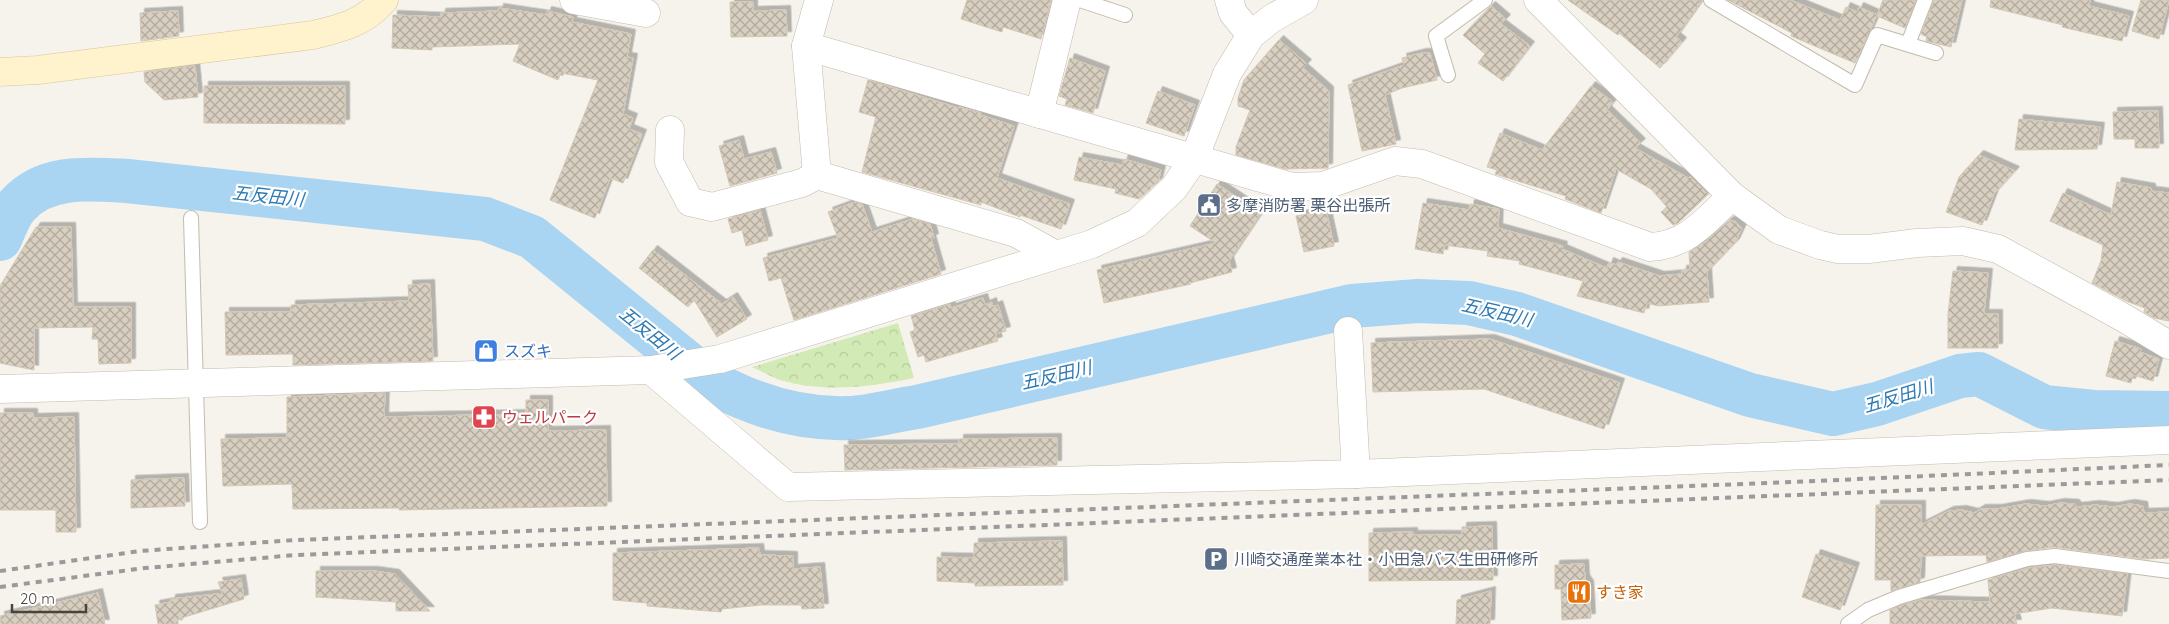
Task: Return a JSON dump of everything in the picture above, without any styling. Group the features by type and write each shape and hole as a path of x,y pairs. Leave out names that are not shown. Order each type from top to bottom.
{"street":[{"path":"0,72 38,70 313,35 343,28 372,14 384,0"},
{"path":"818,175 806,46 819,0"},
{"path":"1039,114 1067,0"},
{"path":"1229,0 1233,13 1251,35"},
{"path":"0,389 661,368 720,359 1054,254 1092,244 1137,223 1174,188 1194,160 1227,74 1251,35 1271,19 1304,0"},
{"path":"1538,0 1732,196 1779,230 1820,245 1838,249 1869,249 1918,243 1963,241 1998,248 2169,345"},
{"path":"584,1 646,13"},
{"path":"806,46 1292,187 1323,186 1395,161 1422,164 1650,247 1667,246 1692,233 1732,196"},
{"path":"670,130 670,162 690,202 712,207 802,183 818,175 1016,233 1054,254"},
{"path":"1348,331 1356,474"},
{"path":"661,368 788,487 1356,474 2169,440"}],"lane":[{"path":"1080,0 1125,15"},
{"path":"1448,75 1436,36 1485,0"},
{"path":"1908,44 1924,0"},
{"path":"1720,3 1855,85 1877,36 1936,53"},
{"path":"190,218 200,522"},
{"path":"1848,624 1868,610 1899,597 2027,559 2055,556 2169,571"}],"green space":[{"path":"898,323 914,378 864,386 813,386 780,380 752,367"}],"building":[{"path":"967,0 1051,0 1041,39 1003,27 1002,32 961,19"},
{"path":"1568,0 1702,0 1676,37 1682,42 1660,68 1619,33 1618,35"},
{"path":"1728,0 1790,0 1840,20 1846,7 1857,12 1859,7 1877,15 1855,63 1791,36 1792,33"},
{"path":"1883,0 1916,0 1905,28 1877,16"},
{"path":"1934,0 1962,0 1951,47 1926,41 1927,37 1921,34"},
{"path":"1991,0 2090,0 2089,6 2129,16 2122,41 1990,7"},
{"path":"2141,0 2169,0 2159,39 2132,31"},
{"path":"730,2 753,2 753,11 786,10 787,36 731,37"},
{"path":"1491,6 1506,19 1501,24 1530,46 1503,81 1478,63 1485,54 1463,35"},
{"path":"499,8 546,15 547,11 573,17 572,22 631,34 627,57 633,58 623,114 633,118 629,129 642,134 623,183 610,178 595,218 550,200 598,80 561,73 558,80 513,61 520,44 432,47 432,50 392,48 393,15 441,17 441,13 499,11"},
{"path":"178,11 179,36 141,41 140,13"},
{"path":"1279,40 1307,64 1303,68 1329,91 1328,168 1285,169 1236,155 1236,147 1250,110 1238,106 1238,98 1244,80"},
{"path":"1430,53 1437,80 1402,88 1385,95 1396,144 1362,151 1348,85 1404,65 1402,58"},
{"path":"1070,58 1105,71 1093,113 1065,105 1067,99 1059,96"},
{"path":"195,66 198,97 164,100 145,82 144,72"},
{"path":"868,80 958,108 981,113 980,115 1014,126 997,178 1070,204 1061,229 1020,215 1020,217 981,202 981,205 862,172 876,117 859,112"},
{"path":"204,86 345,86 345,124 204,123"},
{"path":"1591,86 1613,102 1607,110 1641,143 1635,148 1688,178 1690,176 1708,194 1678,223 1673,225 1661,212 1667,207 1651,189 1616,169 1601,213 1565,199 1566,196 1495,174 1497,170 1487,167 1500,133 1542,150"},
{"path":"1158,91 1195,105 1184,136 1146,123"},
{"path":"2158,111 2159,148 2135,148 2135,139 2114,139 2113,112"},
{"path":"2019,119 2100,127 2097,149 2015,150"},
{"path":"739,140 744,159 771,152 777,173 730,186 719,146"},
{"path":"1979,155 2015,171 1994,194 1982,225 1946,212 1959,177"},
{"path":"1079,157 1122,165 1124,159 1161,170 1158,182 1152,187 1148,186 1146,193 1139,199 1115,193 1116,189 1074,180"},
{"path":"2117,182 2151,188 2151,191 2169,193 2169,321 2154,318 2144,312 2145,308 2126,301 2092,283 2101,261 2103,245 2050,221 2063,193 2111,215"},
{"path":"1217,184 1261,213 1229,261 1232,272 1191,284 1104,303 1097,270 1216,243 1190,226"},
{"path":"855,202 862,204 872,232 913,219 930,224 934,238 931,239 941,274 794,320 781,278 769,281 763,258 838,238 828,212"},
{"path":"1423,203 1469,210 1470,204 1499,209 1498,228 1563,246 1562,249 1607,268 1609,262 1616,265 1618,262 1660,276 1682,274 1682,270 1690,270 1689,252 1705,242 1729,221 1734,221 1742,228 1735,243 1707,272 1709,302 1658,306 1647,303 1644,313 1577,296 1583,281 1519,264 1520,261 1487,256 1488,251 1444,245 1443,254 1415,249"},
{"path":"760,210 768,240 746,246 742,230 732,233 728,219"},
{"path":"1326,210 1334,246 1304,252 1296,216"},
{"path":"36,227 71,227 73,307 131,307 131,363 99,364 98,339 92,339 93,327 34,328 34,370 0,363 0,286"},
{"path":"653,250 722,304 733,297 747,319 717,337 694,300 688,307 639,268"},
{"path":"1953,271 1988,273 1984,314 1998,314 1998,348 1948,348 1948,314"},
{"path":"430,284 433,361 293,365 293,354 226,355 225,312 291,312 291,305 409,301 408,285"},
{"path":"983,298 985,305 992,302 993,307 998,305 1006,331 995,334 998,341 926,362 924,355 918,357 910,332 915,330 911,316 950,304 951,308"},
{"path":"1490,339 1620,383 1604,429 1484,389 1373,392 1371,343"},
{"path":"2115,341 2141,349 2140,352 2159,359 2153,381 2133,375 2131,383 2106,376"},
{"path":"385,393 384,417 526,414 526,400 548,400 548,431 606,430 607,506 399,510 399,508 293,509 292,484 223,486 221,439 287,438 287,397"},
{"path":"0,413 33,413 33,418 74,417 76,532 56,532 56,510 0,510"},
{"path":"1057,438 1057,465 845,470 844,445 959,444 959,439"},
{"path":"184,478 185,506 131,508 131,480"},
{"path":"2060,503 2075,504 2077,507 2095,505 2113,507 2130,504 2143,506 2144,513 2169,512 2169,558 2145,559 2054,547 2025,551 1987,562 1986,555 1921,556 1920,582 1891,591 1891,580 1875,580 1876,505 1921,505 1921,525 1949,511 1962,510 1974,513 1981,509 1997,509 2026,504 2045,506"},
{"path":"1492,526 1493,580 1369,581 1369,533 1413,532 1413,535 1462,535 1462,527"},
{"path":"1062,541 1063,585 975,586 975,583 937,581 937,557 974,558 974,543"},
{"path":"759,548 760,555 793,556 793,569 820,567 824,608 802,609 801,605 761,605 722,609 721,612 647,606 647,603 613,600 613,553"},
{"path":"1816,554 1855,567 1840,610 1802,597"},
{"path":"1584,564 1585,579 1589,585 1591,618 1562,620 1561,589 1555,589 1555,565"},
{"path":"2055,565 2127,574 2122,616 2052,608 2014,614 2017,624 1890,624 1890,610 1902,605 1920,600 1990,602 1988,580 2029,568"},
{"path":"316,571 374,571 395,574 430,611 396,611 396,602 316,597"},
{"path":"241,579 244,599 178,619 178,624 158,624 155,605 171,602 171,599 223,595 218,582"},
{"path":"1491,591 1490,624 1456,624 1457,600"},
{"path":"98,593 105,624 1,624 0,616"}],"waterway":[{"name":"五反田川","path":"0,239 13,212 29,195 55,183 83,180 127,181 485,219 532,237 711,382 760,404 795,414 831,418 866,416 917,407 1352,306 1418,301 1469,303 1517,314 1750,395 1833,414 1877,404 1960,376 1979,374 2044,407 2094,412 2169,413"}],"railway":[{"path":"0,571 140,551 295,540 1793,482 2169,465"},
{"path":"0,587 145,568 296,555 2169,480"}],"place":[{"name":"多摩消防署 栗谷出張所","path":"1209,205"},
{"name":"スズキ","path":"486,351"},
{"name":"ウェルパーク","path":"484,417"},
{"name":"川崎交通産業本社・小田急バス生田研修所","path":"1216,559"},
{"name":"すき家","path":"1579,592"}]}
